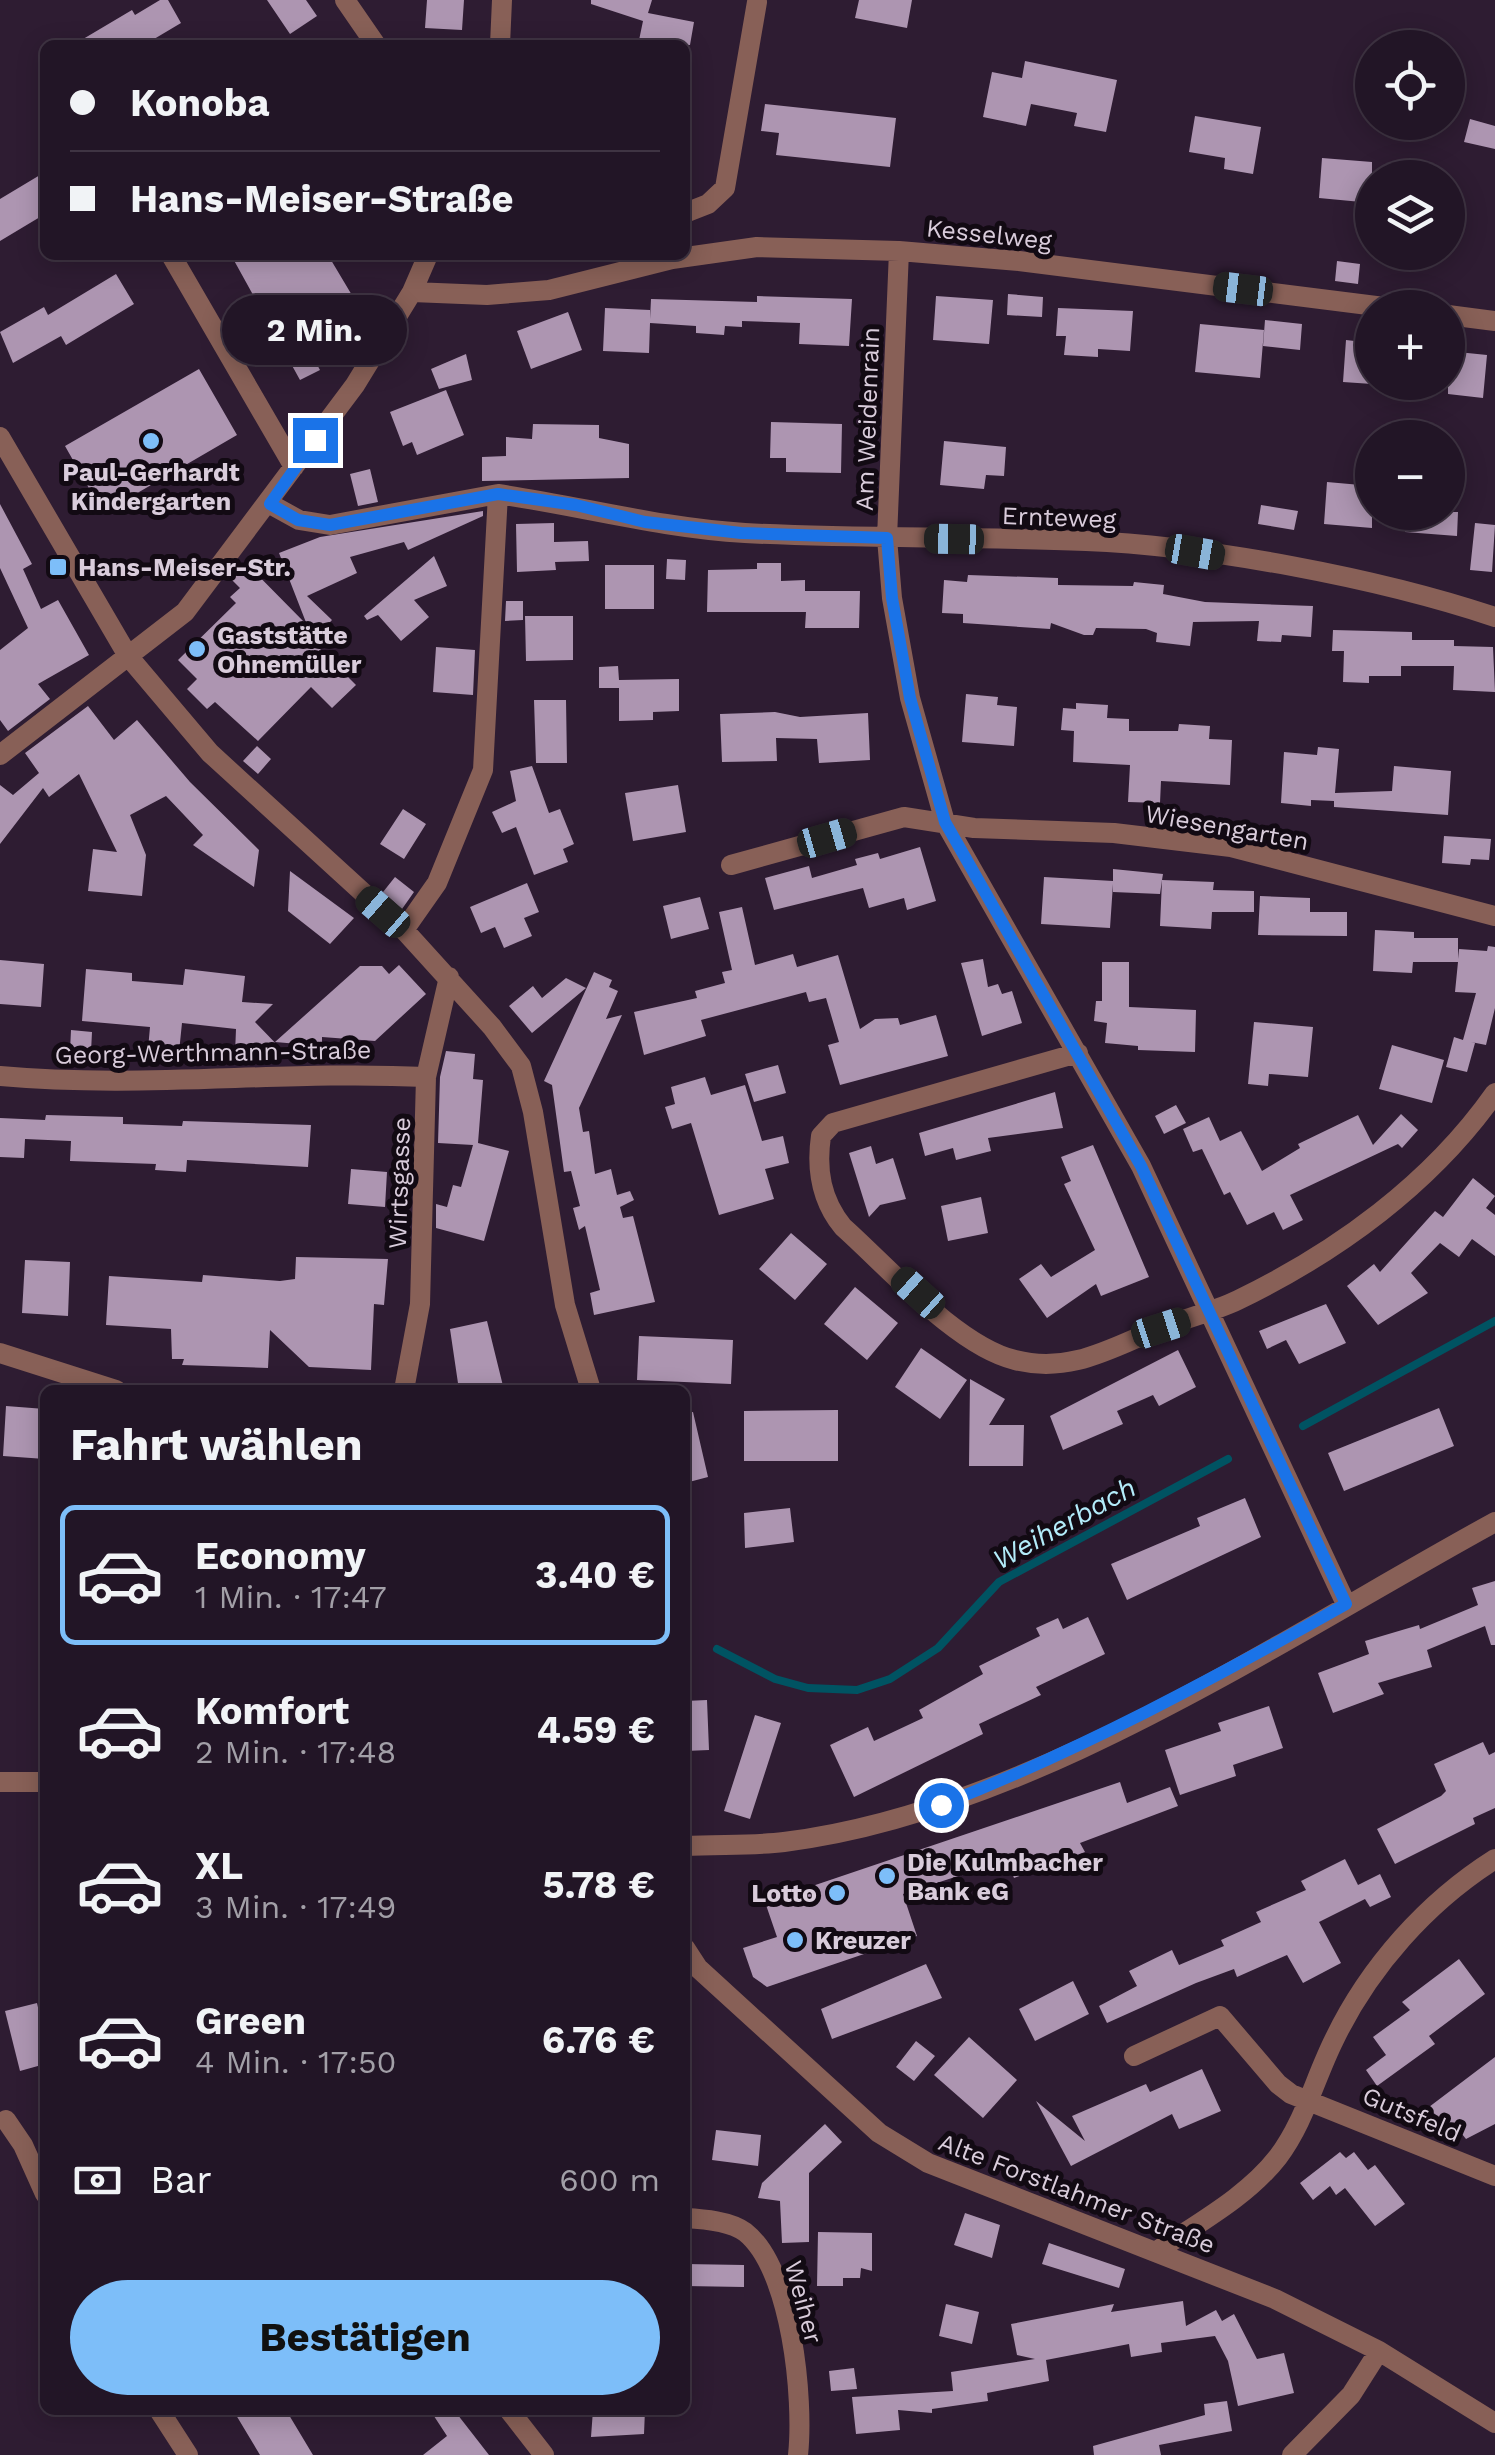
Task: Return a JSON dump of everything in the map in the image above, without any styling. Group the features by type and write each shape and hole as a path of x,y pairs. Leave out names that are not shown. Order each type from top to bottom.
{"street":[{"path":"345,0 373,40"},
{"path":"500,40 502,0"},
{"path":"690,211 708,204 725,188 757,2"},
{"name":"Kesselweg","path":"690,259 757,247 899,251 1019,261 1355,303"},
{"name":"Am Weidenrain","path":"899,251 887,538 892,598 910,698 945,822 1000,926 1141,1166 1346,1604"},
{"path":"174,260 294,467"},
{"path":"0,755 185,612 270,504 355,385 412,292 426,260"},
{"name":"Kesselweg","path":"582,278 601,260"},
{"name":"Kesselweg","path":"412,292 487,295 549,290 582,278 684,260"},
{"path":"1465,318 1495,322"},
{"path":"0,437 128,656 210,752 404,930 449,978 520,1066 534,1112 565,1305 589,1385"},
{"path":"404,930 438,883 483,770 498,494"},
{"name":"Ernteweg","path":"270,504 298,520 330,525 498,494 576,505 645,522 741,533 1089,541 1195,552 1339,577 1495,616"},
{"path":"731,864 904,817 945,822"},
{"name":"Wiesengarten","path":"945,822 974,828 1114,833 1232,848 1495,916"},
{"name":"Wirtsgasse","path":"405,1385 420,1304 426,1078 449,978"},
{"path":"1078,1053 833,1123 821,1136 818,1156 830,1211 977,1346 1016,1360 1087,1361 1161,1328 1210,1312 1362,1229 1410,1186 1495,1093"},
{"name":"Georg-Werthmann-Straße","path":"0,1076 95,1081 364,1074 426,1078"},
{"path":"0,1353 100,1385"},
{"path":"690,1846 783,1842 941,1805 1042,1765 1154,1711 1495,1522"},
{"path":"0,1782 40,1782"},
{"path":"1157,2250 1241,2194 1278,2157 1309,2101 1334,2038 1376,1972 1415,1923 1466,1878 1495,1860"},
{"name":"Alte Forstlahmer Straße","path":"690,1956 698,1968 879,2133 928,2163 988,2190 1157,2250 1276,2299 1379,2350 1495,2423"},
{"name":"Gutsfeld","path":"1134,2056 1220,2016 1278,2084 1309,2101 1495,2176"},
{"path":"6,2120 23,2144 40,2183"},
{"name":"Weiher","path":"690,2219 743,2230 762,2250 774,2274 802,2416 798,2455"},
{"path":"1292,2455 1351,2395 1379,2350"},
{"path":"162,2415 188,2455"},
{"path":"513,2415 544,2455"}],"building":[{"path":"160,0 168,0 181,23 152,40 81,40 132,10 135,15"},
{"path":"267,0 306,0 317,16 290,34"},
{"path":"427,0 464,0 462,30 425,28"},
{"path":"591,0 652,0 648,13 694,22 690,45 690,40 639,40 643,21 591,4"},
{"path":"859,0 912,0 907,28 855,18"},
{"path":"1025,61 1117,80 1106,132 1074,126 1077,113 1031,104 1026,126 983,117 992,72 1022,78"},
{"path":"765,104 896,118 890,167 776,155 779,133 761,131"},
{"path":"1195,116 1261,127 1253,174 1224,169 1225,158 1189,152"},
{"path":"1470,119 1495,126 1495,149 1464,142"},
{"path":"1322,158 1355,161 1355,201 1319,198"},
{"path":"40,175 40,217 0,241 0,199"},
{"path":"234,260 331,260 359,307 303,339 320,370 300,380"},
{"path":"1337,261 1355,263 1355,270 1359,270 1358,284 1335,281"},
{"path":"116,274 134,304 66,345 61,336 13,363 0,332 44,307 48,315"},
{"path":"1008,294 1043,297 1042,317 1007,315"},
{"path":"757,296 852,299 849,346 799,344 800,323 742,321 742,327 725,326 724,335 696,333 696,326 650,323 649,353 603,351 605,308 650,310 650,319 651,299 757,302"},
{"path":"936,296 993,300 989,344 933,340"},
{"path":"1058,308 1133,311 1130,351 1098,349 1098,357 1064,355 1066,336 1056,336"},
{"path":"568,312 582,350 531,369 517,331"},
{"path":"1265,320 1302,324 1300,350 1263,346"},
{"path":"1200,324 1264,330 1260,378 1195,372"},
{"path":"1346,340 1355,341 1355,383 1343,382"},
{"path":"1465,353 1487,355 1483,398 1465,396"},
{"path":"466,354 472,380 439,389 431,369"},
{"name":"Paul-Gerhardt Kindergarten","path":"199,369 237,435 103,513 65,446"},
{"path":"446,390 464,435 417,455 412,442 403,446 390,412"},
{"path":"771,422 842,424 841,473 786,472 786,458 770,458"},
{"path":"533,424 599,425 599,438 629,444 629,478 482,481 482,457 506,456 506,437 532,439"},
{"path":"944,441 1006,447 1004,476 986,475 984,489 940,485"},
{"path":"370,469 378,502 358,506 350,474"},
{"path":"1327,482 1355,484 1355,527 1324,524"},
{"path":"0,504 32,564 23,569 41,609 58,600 89,655 38,684 50,699 8,731 0,720 0,650 28,628 0,568"},
{"path":"1261,505 1298,511 1294,530 1258,524"},
{"path":"483,511 483,516 408,550 404,542 350,557 357,573 307,596 332,620 312,641 356,685 332,708 311,687 258,741 215,702 207,709 187,689 197,679 178,660 236,603 230,597 240,588 229,577 245,562 307,625 279,553 320,537"},
{"path":"554,523 554,542 588,541 589,561 555,562 556,570 517,572 516,524"},
{"path":"1475,523 1495,525 1492,572 1470,570"},
{"path":"1405,530 1457,530 1457,536"},
{"path":"434,556 447,586 414,600 429,617 401,641 378,615 367,620 364,616"},
{"path":"667,559 686,560 685,580 666,579"},
{"path":"757,563 781,563 781,581 805,580 805,591 860,591 859,628 805,628 806,612 707,612 708,570 757,569"},
{"path":"605,565 654,565 654,609 605,609"},
{"path":"968,575 1058,578 1058,585 1133,586 1134,582 1164,585 1163,594 1205,602 1313,606 1311,637 1282,635 1281,642 1257,641 1259,621 1193,622 1190,646 1156,642 1157,633 1146,629 1096,628 1093,635 1084,635 1051,623 1050,629 963,623 963,614 942,613 944,580 967,582"},
{"path":"506,601 523,601 523,620 505,621"},
{"path":"525,616 573,616 573,660 526,661"},
{"path":"1333,630 1412,632 1412,640 1454,640 1454,646 1493,647 1495,692 1453,690 1454,666 1401,666 1401,676 1369,676 1369,683 1343,682 1344,651 1332,651"},
{"path":"436,647 475,650 473,695 433,692"},
{"path":"618,666 619,680 679,679 679,711 653,712 653,720 619,721 619,688 599,688 599,667"},
{"path":"966,694 998,697 997,705 1017,707 1014,746 962,742"},
{"path":"534,700 566,700 567,763 536,763"},
{"path":"1076,703 1108,705 1107,718 1129,719 1129,731 1178,731 1179,724 1210,726 1209,739 1232,740 1230,785 1161,781 1160,803 1128,802 1130,765 1073,762 1074,731 1061,730 1063,708 1076,709"},
{"path":"88,706 114,740 137,720 190,782 259,850 254,887 193,845 203,835 166,796 130,815 146,855 142,896 88,891 93,849 117,852 79,774 49,797 43,788 0,844 0,785 13,795 39,773 25,753"},
{"path":"775,712 800,717 868,713 870,760 819,763 817,739 776,738 777,761 722,762 720,714"},
{"path":"257,746 271,759 258,774 243,761"},
{"path":"1318,747 1339,749 1335,793 1392,791 1394,766 1451,771 1448,815 1334,807 1334,801 1311,800 1311,806 1281,803 1284,752 1317,755"},
{"path":"532,766 549,813 560,809 574,844 563,849 568,862 534,875 516,827 502,833 492,812 516,801 510,771"},
{"path":"678,785 686,832 633,841 625,793"},
{"path":"403,809 426,824 404,859 380,844"},
{"path":"1444,836 1491,839 1489,860 1471,859 1470,865 1442,863"},
{"path":"920,847 936,901 907,910 904,898 869,908 863,888 774,910 765,878 809,866 812,878 857,865 855,859 878,853 880,859"},
{"path":"1113,869 1163,874 1160,894 1113,892 1113,884 1110,928 1041,924 1044,877 1113,881"},
{"path":"290,871 354,918 330,944 288,911"},
{"path":"395,877 414,892 402,909 383,892"},
{"path":"1162,880 1214,882 1213,890 1254,891 1254,912 1212,912 1211,929 1160,926"},
{"path":"527,883 539,912 524,918 532,936 504,948 495,927 481,933 470,907"},
{"path":"1260,896 1310,898 1310,912 1347,912 1347,936 1258,935"},
{"path":"700,897 709,929 671,939 663,906"},
{"path":"742,907 755,965 793,954 797,967 838,955 860,1029 875,1019 898,1018 900,1025 936,1015 948,1056 840,1085 828,1045 839,1042 826,998 809,1002 806,992 701,1020 706,1036 644,1055 634,1012 697,998 695,991 725,983 722,972 732,970 719,912"},
{"path":"1375,930 1414,932 1414,938 1458,938 1458,959 1459,949 1487,951 1488,946 1495,947 1495,1008 1486,1045 1471,1042 1475,1043 1467,1072 1446,1067 1454,1037 1463,1040 1476,993 1455,992 1458,962 1413,962 1412,973 1373,971"},
{"path":"983,959 988,987 998,984 1002,994 1012,991 1022,1023 982,1036 961,963"},
{"path":"0,960 44,964 41,1007 0,1004"},
{"path":"1102,962 1129,962 1129,1007 1196,1010 1195,1052 1138,1050 1138,1046 1105,1043 1107,1023 1094,1021 1096,1001 1102,1001"},
{"path":"399,965 426,994 375,1041 322,1037 322,1046 275,1042 360,966 382,966 389,974"},
{"path":"86,969 132,973 132,981 183,985 185,969 245,976 242,1002 273,1004 255,1022 284,1052 256,1050 256,1056 235,1054 236,1029 182,1023 179,1052 148,1049 150,1027 82,1021"},
{"path":"594,972 612,980 609,987 618,991 606,1019 622,1015 579,1108 583,1132 589,1131 595,1174 611,1169 617,1195 630,1191 634,1200 620,1207 623,1218 633,1216 655,1302 594,1315 590,1293 600,1290 585,1226 579,1230 573,1208 580,1206 571,1171 564,1172 552,1085 544,1081"},
{"path":"566,978 586,988 532,1033 509,1006 533,986 542,998"},
{"path":"1254,1022 1313,1027 1308,1077 1269,1074 1268,1086 1248,1084"},
{"path":"71,1030 92,1032 91,1052 70,1051"},
{"path":"1392,1045 1444,1060 1432,1103 1379,1089"},
{"path":"446,1051 475,1054 473,1079 483,1080 478,1143 509,1151 484,1241 436,1228 436,1204 447,1207 453,1185 461,1187 473,1145 438,1143 440,1077"},
{"path":"778,1065 786,1093 754,1102 745,1074"},
{"path":"705,1077 711,1095 745,1085 762,1141 783,1136 789,1163 765,1169 774,1199 719,1215 691,1123 672,1129 665,1107 675,1104 671,1087"},
{"path":"1055,1092 1063,1128 988,1138 991,1151 956,1160 953,1148 925,1156 919,1133"},
{"path":"1176,1105 1186,1123 1164,1134 1155,1116"},
{"path":"1401,1114 1418,1130 1402,1148 1398,1144 1290,1195 1303,1220 1283,1230 1274,1212 1247,1225 1230,1192 1224,1195 1202,1149 1193,1152 1183,1129 1209,1117 1220,1141 1241,1131 1262,1171 1300,1148 1298,1144 1358,1115 1373,1145"},
{"path":"46,1115 123,1117 123,1124 182,1126 183,1121 311,1125 308,1167 187,1160 186,1172 155,1170 156,1164 70,1161 71,1141 25,1139 24,1158 0,1157 0,1118 45,1120"},
{"path":"1093,1145 1149,1277 1101,1296 1096,1284 1047,1318 1019,1279 1041,1264 1051,1277 1095,1250 1064,1184 1071,1181 1061,1157"},
{"path":"871,1146 876,1164 893,1158 906,1199 880,1205 869,1217 849,1153"},
{"path":"351,1169 387,1172 385,1207 348,1204"},
{"path":"1473,1178 1495,1196 1486,1208 1495,1215 1495,1256 1472,1239 1459,1257 1440,1243 1411,1273 1428,1293 1378,1325 1347,1286 1374,1264 1380,1272 1435,1211 1443,1217"},
{"path":"981,1197 988,1233 948,1241 941,1206"},
{"path":"791,1233 827,1264 795,1300 759,1269"},
{"path":"296,1257 388,1259 384,1305 374,1304 371,1370 309,1367 270,1330 268,1368 182,1365 184,1359 172,1359 171,1329 106,1325 109,1276 202,1282 203,1275 280,1281 295,1279"},
{"path":"25,1260 70,1262 68,1316 22,1313"},
{"path":"855,1287 898,1323 867,1360 824,1324"},
{"path":"1326,1304 1346,1343 1299,1364 1286,1340 1267,1349 1259,1331"},
{"path":"487,1321 503,1385 458,1385 450,1329"},
{"path":"639,1336 733,1340 731,1384 637,1380"},
{"path":"921,1348 967,1380 940,1419 895,1387"},
{"path":"1178,1350 1196,1387 1159,1406 1153,1395 1117,1411 1123,1424 1063,1450 1050,1416"},
{"path":"970,1379 1005,1399 989,1425 1024,1425 1023,1466 969,1466"},
{"path":"6,1406 40,1409 40,1459 3,1456"},
{"path":"1439,1408 1454,1446 1344,1491 1328,1453"},
{"path":"838,1410 838,1461 744,1461 744,1411"},
{"path":"690,1412 708,1477 690,1482"},
{"path":"1245,1498 1261,1537 1127,1600 1111,1564 1200,1526 1197,1518"},
{"path":"790,1508 794,1542 745,1548 744,1513"},
{"path":"1495,1581 1495,1645 1491,1645 1485,1626 1427,1650 1432,1667 1378,1683 1384,1694 1333,1713 1318,1673 1369,1654 1365,1641 1419,1625 1420,1629 1478,1605 1472,1588"},
{"path":"1088,1617 1105,1654 1036,1687 1041,1695 979,1724 983,1734 854,1797 830,1745 868,1727 874,1741 923,1718 919,1710 983,1674 979,1666 1040,1636 1036,1628 1058,1618 1063,1629"},
{"path":"707,1700 709,1750 690,1751 690,1701"},
{"path":"1269,1706 1283,1748 1233,1765 1236,1776 1180,1795 1165,1750 1221,1731 1218,1723"},
{"path":"755,1715 781,1723 750,1819 724,1811"},
{"path":"1483,1742 1489,1755 1495,1752 1495,1808 1473,1818 1475,1824 1395,1864 1377,1829 1441,1796 1446,1791 1434,1764"},
{"path":"1120,1782 1127,1803 1170,1787 1178,1806 1080,1843 1085,1852 1014,1878 1007,1860 903,1894 917,1936 767,1987 753,1977 743,1948 777,1937 765,1902"},
{"path":"1345,1859 1358,1885 1380,1874 1391,1897 1370,1907 1365,1899 1319,1922 1341,1963 1303,1983 1287,1955 1237,1977 1234,1969 1196,1983 1107,2023 1099,2006 1137,1986 1129,1971 1172,1950 1179,1965 1224,1946 1221,1940 1261,1922 1256,1912 1306,1890 1301,1881"},
{"path":"1459,1959 1485,1994 1429,2036 1435,2044 1377,2086 1366,2070 1386,2055 1373,2037 1410,2010 1402,2002"},
{"path":"926,1964 942,1998 832,2039 821,2009"},
{"path":"1073,1981 1089,2014 1035,2041 1019,2009"},
{"path":"37,2003 40,2065 20,2071 5,2011"},
{"path":"969,2037 1017,2080 983,2118 934,2075"},
{"path":"916,2041 935,2056 914,2081 896,2067"},
{"path":"1495,2057 1495,2124 1466,2139 1453,2123 1446,2128 1429,2107"},
{"path":"1202,2069 1221,2111 1179,2129 1172,2114 1071,2166 1036,2101 1085,2141 1072,2116 1146,2084 1150,2092"},
{"path":"825,2124 842,2142 809,2173 809,2242 782,2243 780,2201 758,2198 762,2183"},
{"path":"716,2130 761,2135 758,2166 712,2160"},
{"path":"1340,2152 1346,2158 1354,2152 1368,2170 1375,2165 1405,2204 1375,2226 1345,2188 1336,2195 1330,2186 1313,2200 1300,2183"},
{"path":"965,2213 1000,2225 992,2258 954,2245"},
{"path":"818,2232 872,2233 872,2271 861,2268 860,2278 843,2278 843,2286 817,2286"},
{"path":"1049,2243 1125,2269 1119,2288 1042,2264"},
{"path":"690,2264 744,2265 744,2287 690,2286"},
{"path":"1183,2301 1186,2326 1216,2310 1222,2321 1234,2314 1257,2359 1284,2353 1294,2393 1238,2406 1228,2361 1215,2336 1161,2343 1162,2352 1131,2357 1129,2344 1046,2360 1049,2381 987,2393 988,2401 932,2409 932,2413 898,2410 900,2430 856,2434 852,2397 953,2391 951,2372 1035,2359 1017,2355 1011,2324 1114,2304 1111,2312"},
{"path":"946,2304 979,2312 972,2344 939,2336"},
{"path":"854,2368 857,2389 831,2391 829,2371"},
{"path":"1227,2401 1232,2431 1159,2445 1161,2455 1094,2455 1093,2446 1205,2415 1204,2404"},
{"path":"236,2415 289,2415 313,2455 260,2455"},
{"path":"433,2415 458,2415 489,2455 423,2455 447,2436"},
{"path":"593,2415 645,2415 644,2434 591,2437"}],"waterway":[{"name":"Weiherbach","path":"1303,1426 1495,1321"},
{"name":"Weiherbach","path":"717,1649 775,1679 808,1688 857,1690 890,1679 938,1648 999,1582 1228,1459"}],"place":[{"name":"Paul-Gerhardt Kindergarten","path":"151,441"},
{"name":"Hans-Meiser-Str.","path":"58,567"},
{"name":"Gaststätte Ohnemüller","path":"197,649"},
{"name":"Die Kulmbacher Bank eG","path":"887,1876"},
{"name":"Lotto","path":"837,1893"},
{"name":"Kreuzer","path":"795,1940"}],"route":[{"path":"315,440 270,504 298,520 330,525 498,494 576,505 645,522 741,533 887,538 892,598 910,698 945,822 1000,926 1141,1166 1346,1604 1154,1711 1042,1765 941,1805"}]}
